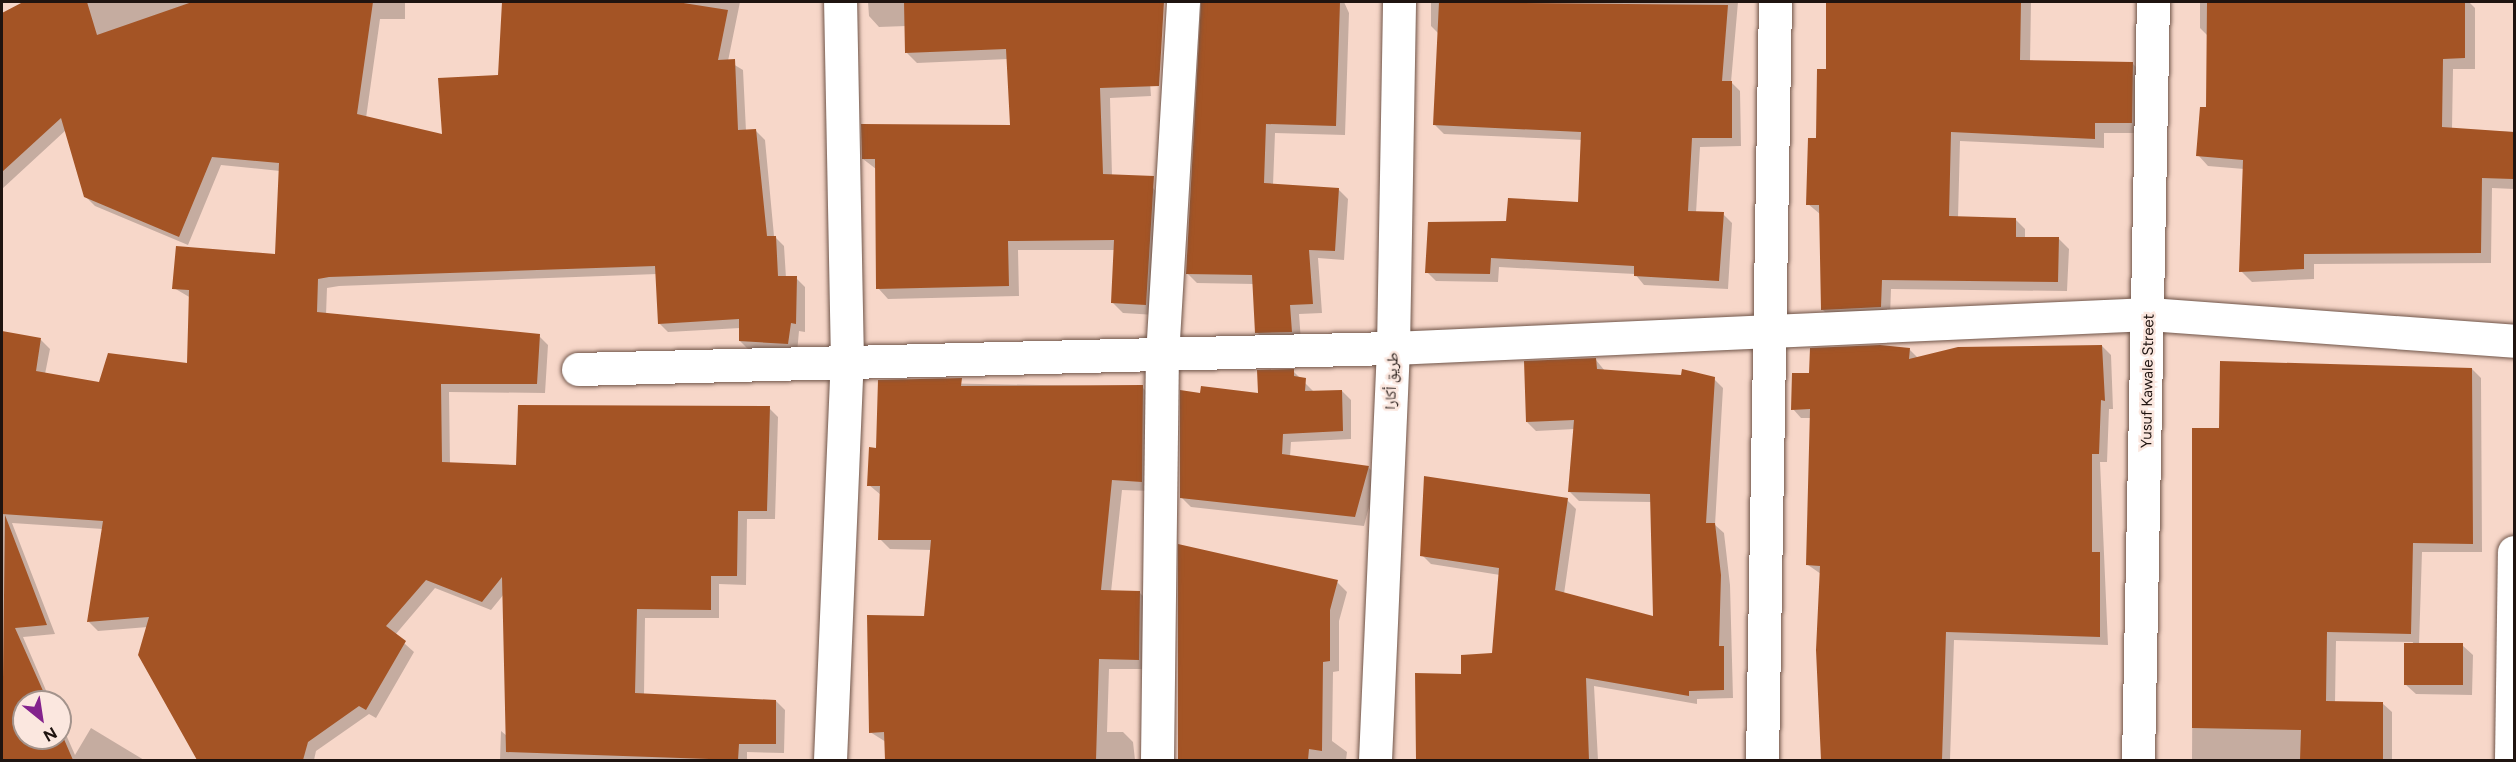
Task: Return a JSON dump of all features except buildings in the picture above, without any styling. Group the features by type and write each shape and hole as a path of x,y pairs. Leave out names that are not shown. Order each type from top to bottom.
{"street":[{"path":"830,760 847,362 840,2"},
{"path":"1157,760 1162,356 1183,2"},
{"name":"طريق أكارا","path":"1375,760 1393,348 1398,2"},
{"path":"1761,760 1772,328 1775,2"},
{"name":"Yusuf Kawale Street","path":"2138,760 2149,314 2153,2"},
{"path":"578,369 1162,356 1393,348 1772,328 2149,314 2514,341"},
{"path":"2511,760 2514,552"}]}
